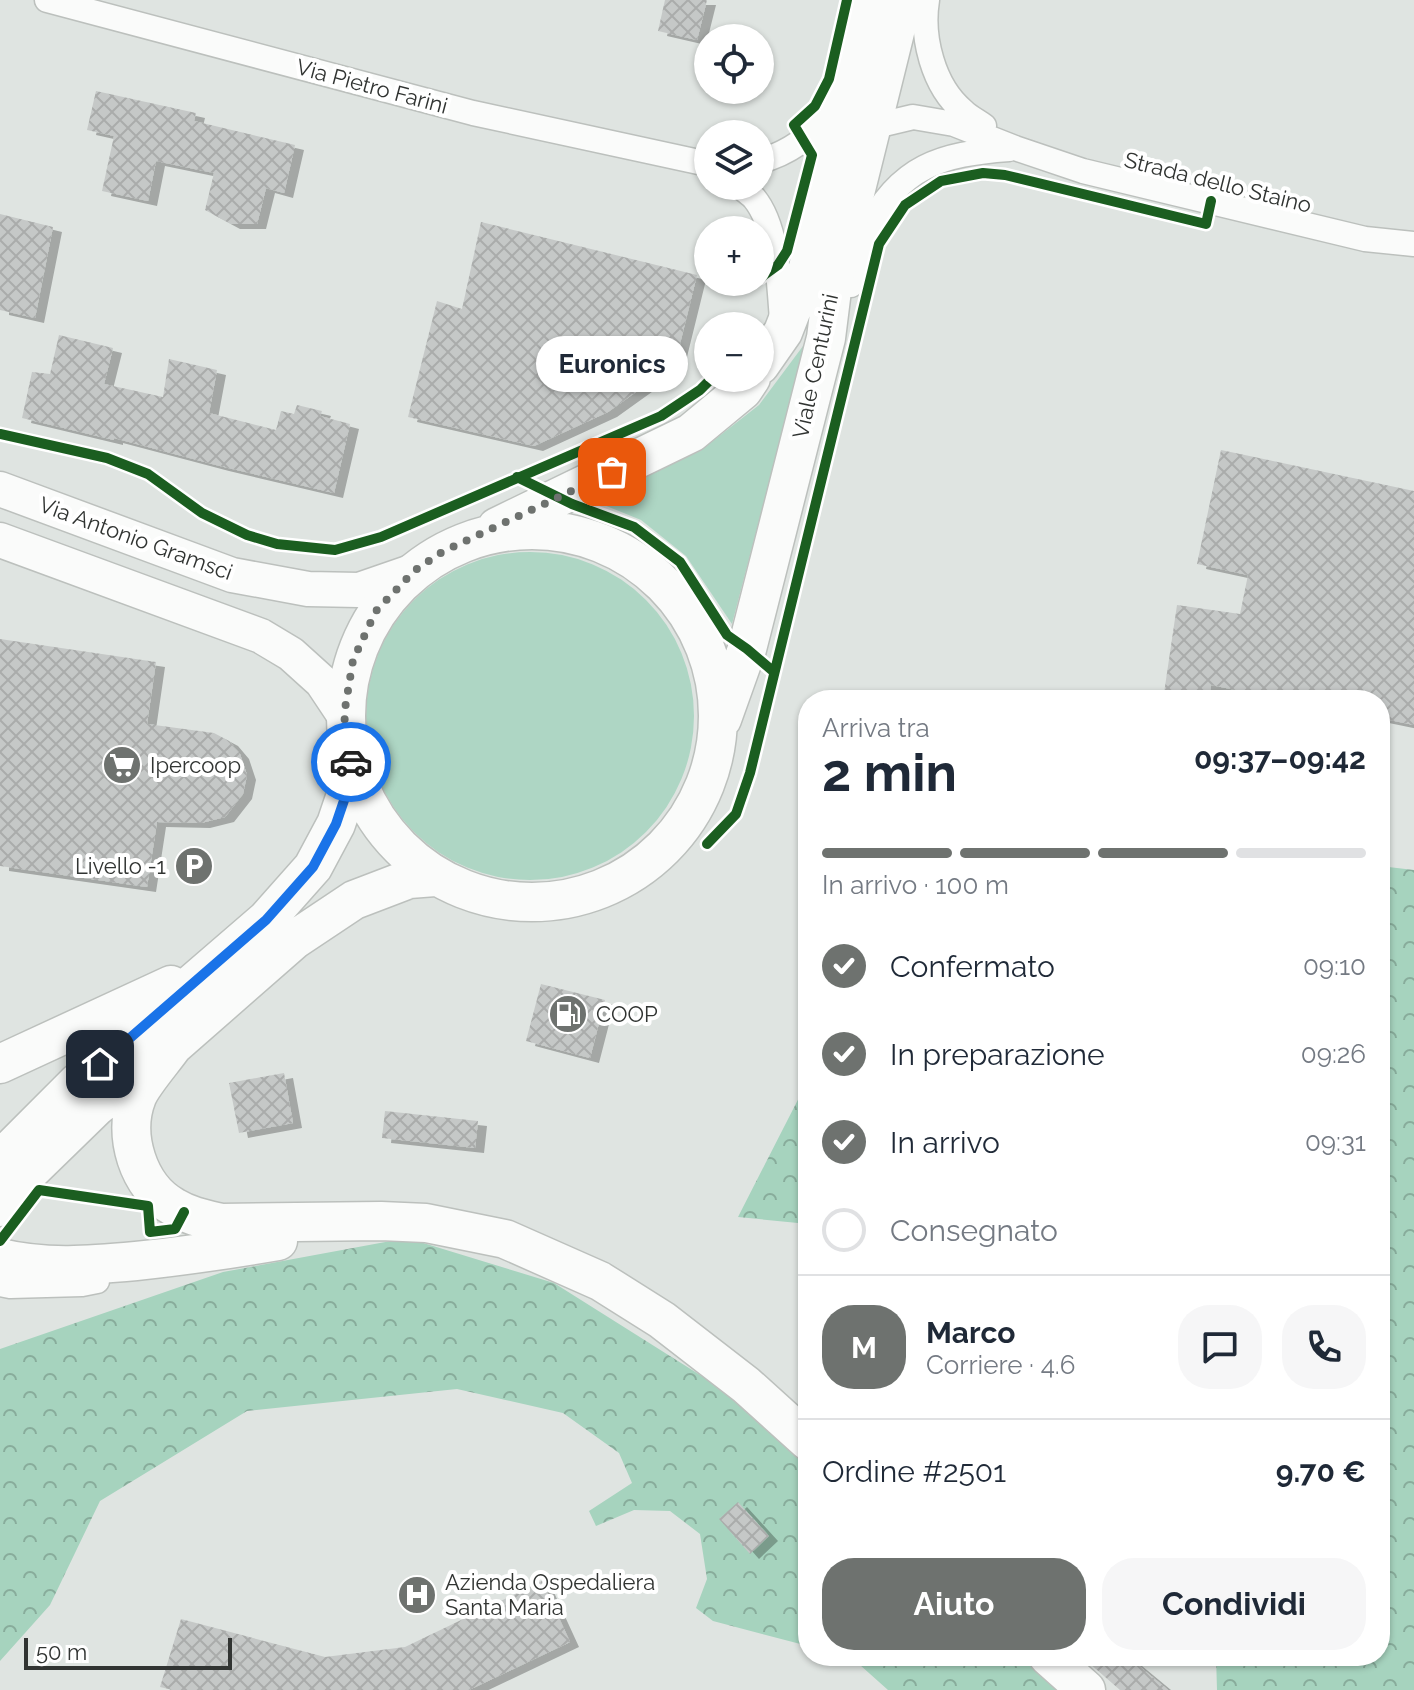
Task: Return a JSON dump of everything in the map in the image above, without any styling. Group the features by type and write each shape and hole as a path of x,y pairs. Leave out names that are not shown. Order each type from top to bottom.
{"main road":[{"name":"Viale Centurini","path":"719,729 747,649 826,338 856,118 868,0"},
{"name":"Viale Centurini","path":"774,345 783,332 808,268 830,170 856,118 903,0"},
{"path":"473,538 533,529 593,539 647,568 688,613 713,668 719,729 713,765 700,799 670,842 630,876 581,896 531,903 481,896 435,877 400,849 372,814 353,774 344,715 353,660 376,611 414,571 442,552 691,433 741,392"},
{"path":"6,1176 77,1083 266,920 313,867 336,824 353,774"},
{"path":"6,1176 173,1046 294,940 354,900 409,879 435,877"},
{"path":"0,1064 210,967"},
{"path":"173,1046 137,1096 131,1128 136,1158 148,1184 171,1206 196,1218 221,1223 396,1221 426,1223 505,1239 600,1281 662,1320 746,1385 798,1432"},
{"path":"0,1258 14,1262 81,1267 200,1255 281,1240 505,1239"},
{"path":"1059,1666 1086,1690"}],"street":[{"name":"Via Pietro Farini","path":"47,0 473,113 694,163"},
{"name":"Strada dello Staino","path":"927,0 927,45 939,80 960,109 1015,148"},
{"name":"Strada dello Staino","path":"856,118 913,117 954,124 1083,171 1365,239 1414,244"},
{"path":"774,157 856,118"},
{"name":"Strada dello Staino","path":"826,338 849,292 866,233 892,191 928,165 969,152 1015,148"},
{"path":"755,200 769,228 778,265 783,332"},
{"name":"Via Antonio Gramsci","path":"0,489 232,575 308,589 359,590 414,571"},
{"path":"0,540 261,636 291,654 322,682 344,715"},
{"path":"0,1284 82,1284 136,1274 200,1255"}],"green space":[{"path":"806,342 732,624 686,556 641,520 594,501 700,451 759,405 769,392 774,392 774,385"},
{"path":"530,552 562,555 593,565 621,580 646,600 666,625 681,653 691,684 694,716 691,748 681,779 666,807 646,832 621,852 593,867 562,877 530,880 498,877 467,867 439,852 414,832 394,807 379,779 369,748 366,716 369,684 379,653 394,625 414,600 439,580 467,565 498,555"},
{"path":"1390,867 1414,870 1414,1690 1217,1690 1216,1666 1390,1666"},
{"path":"798,1100 798,1223 738,1217"},
{"path":"407,1238 554,1283 798,1437 798,1643 713,1621 696,1608 707,1579 700,1534 670,1511 634,1510 596,1526 589,1511 632,1483 619,1453 563,1413 457,1389 247,1411 100,1501 50,1605 0,1661 0,1349 223,1272"},
{"path":"861,1666 1048,1666 1068,1690 888,1690"}],"building":[{"path":"665,0 707,0 701,24 694,24 694,39 658,31"},
{"path":"96,91 196,113 194,121 295,145 284,193 266,188 257,224 231,224 205,210 214,173 156,161 148,201 102,191 114,136 87,130"},
{"path":"0,214 53,227 35,318 0,310"},
{"path":"481,222 694,274 694,287 675,364 608,412 534,446 408,417 437,301 462,309"},
{"path":"59,335 113,348 104,384 163,397 169,359 217,370 209,413 276,430 281,411 294,414 297,405 322,411 320,416 350,424 334,493 22,418 32,372 50,374"},
{"path":"1221,450 1414,491 1414,725 1390,720 1390,690 1236,690 1211,685 1210,690 1164,690 1177,605 1240,614 1248,575 1197,564"},
{"name":"Ipercoop","path":"0,639 156,662 147,724 214,733 229,741 240,754 247,775 243,794 225,817 201,823 157,822 147,887 0,866"},
{"path":"541,984 605,1000 590,1058 526,1041"},
{"path":"284,1073 293,1123 239,1133 229,1083"},
{"path":"385,1111 478,1121 475,1148 382,1138"},
{"path":"738,1502 769,1536 750,1554 719,1519"},
{"path":"542,1581 570,1642 469,1690 173,1690 160,1687 181,1619 325,1657 405,1647"},
{"path":"1092,1666 1139,1666 1168,1690 1120,1690"}],"cycle path":[{"path":"774,268 787,251 812,155 794,125 815,106 829,79 847,0"},
{"path":"707,844 736,814 750,773 879,244 905,205 941,181 983,173 1005,175 1206,224 1211,201"},
{"path":"0,434 107,458 148,474 202,513 247,535 277,544 335,550 381,537 661,416 697,392"},
{"path":"517,477 572,504 634,527 680,562 727,635 774,672"},
{"path":"0,1241 39,1190 148,1206 150,1232 175,1229 184,1212"}],"way so far":[{"path":"351,762 344,715 353,660 376,611 414,571 442,552 612,472"}],"place":[{"name":"Euronics","path":"612,472"},
{"name":"Ipercoop","path":"122,765"},
{"name":"Livello -1","path":"194,866"},
{"name":"COOP","path":"568,1014"},
{"name":"Azienda Ospedaliera Santa Maria","path":"417,1595"}],"route":[{"path":"100,1064 266,920 313,867 336,824 353,774 351,762"}]}
